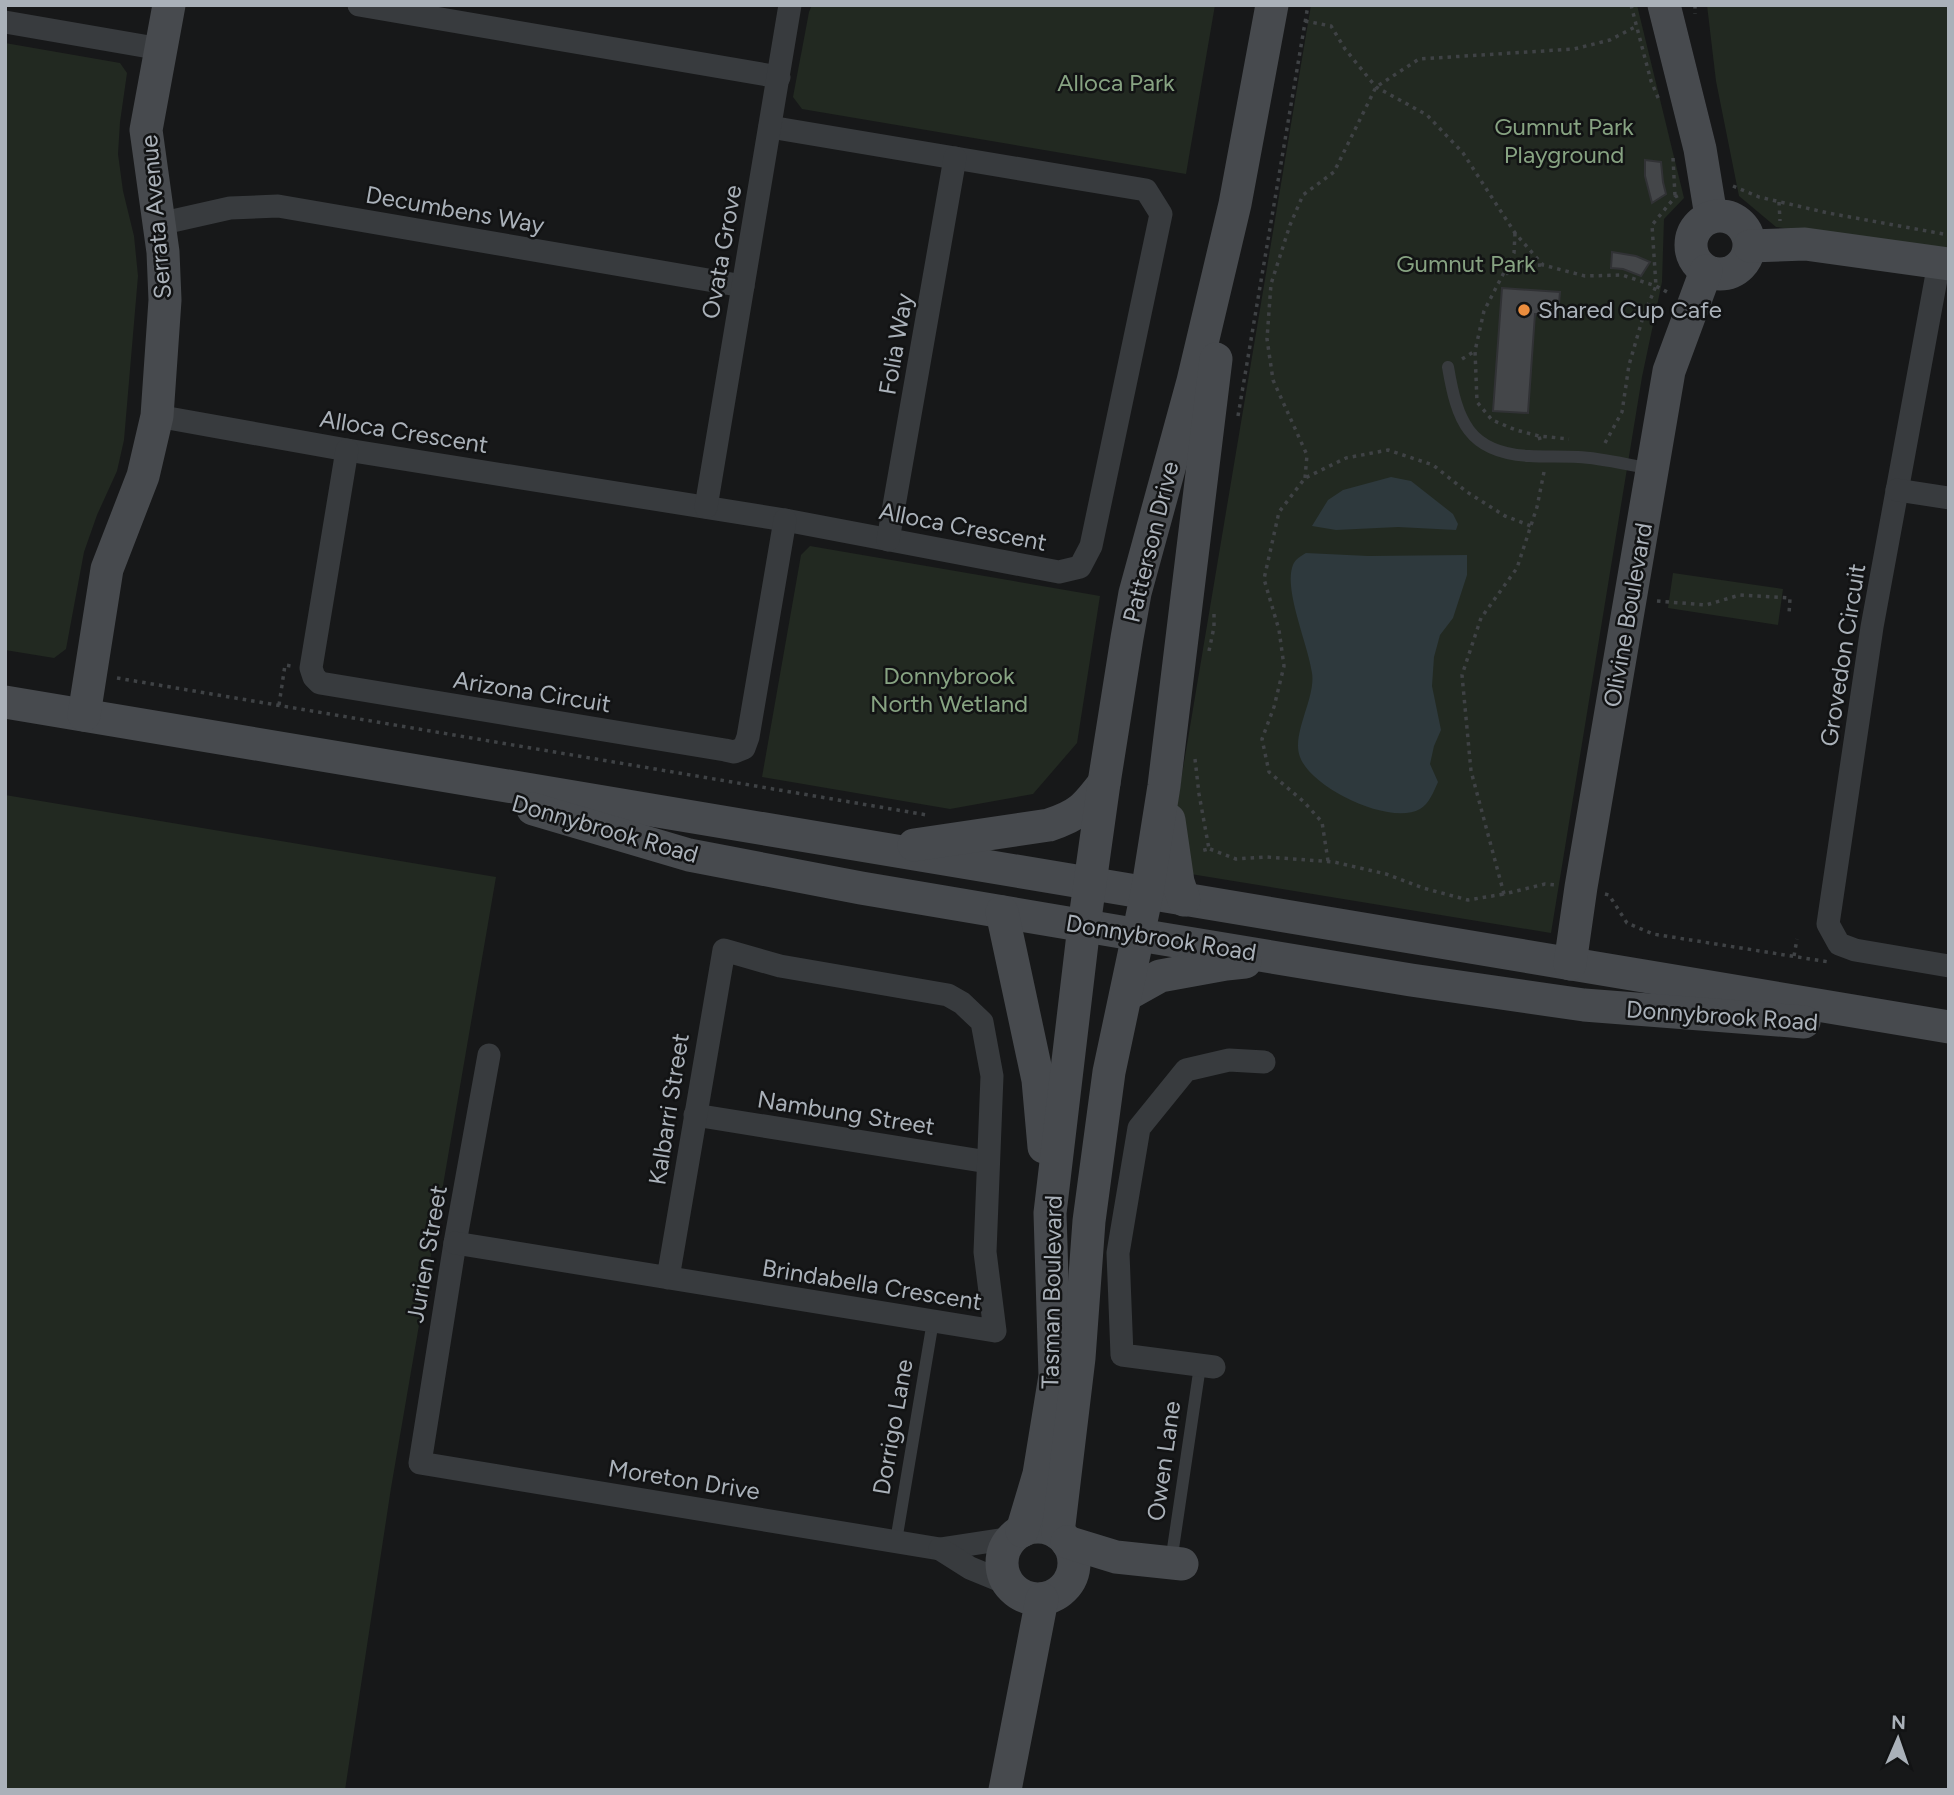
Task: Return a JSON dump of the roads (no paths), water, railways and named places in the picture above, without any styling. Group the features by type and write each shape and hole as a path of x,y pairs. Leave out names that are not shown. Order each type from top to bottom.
{"street":[{"name":"Serrata Avenue","path":"85,715 107,569 143,476 157,416 165,300 163,252 146,131 169,5"},
{"name":"Ovata Grove","path":"706,507 790,5"},
{"name":"Patterson Drive","path":"1089,884 1135,593 1193,381 1235,204 1272,5"},
{"path":"1664,5 1700,149 1711,216"},
{"path":"372,6 779,77"},
{"path":"5,22 161,50"},
{"name":"Alloca Crescent","path":"157,416 347,450 785,520 1059,572 1080,567 1091,546 1161,214 1146,190 770,127"},
{"name":"Folia Way","path":"888,540 955,158"},
{"name":"Patterson Drive","path":"1139,935 1164,786 1235,204"},
{"name":"Decumbens Way","path":"159,224 230,208 278,206 743,286"},
{"path":"1711,216 1732,217 1746,231 1750,246 1748,256 1735,271 1714,274 1698,265 1693,256 1690,241 1694,231 1711,216"},
{"path":"1750,246 1805,244 1946,254"},
{"name":"Grovedon Circuit","path":"1946,254 1897,489 1872,627 1828,923 1839,944 1855,950 1949,966"},
{"name":"Olivine Boulevard","path":"1570,964 1669,371 1706,271"},
{"name":"Arizona Circuit","path":"347,450 311,667 314,677 320,683 734,752 744,748 748,737 785,520"},
{"path":"1897,489 1949,498"},
{"name":"Donnybrook Road","path":"5,702 1949,1029"},
{"name":"Donnybrook Road","path":"386,766 689,855 1084,926 1411,980 1584,1005 1789,1021 1949,1029"},
{"path":"881,849 1049,825 1070,818 1087,806 1104,783"},
{"path":"1164,786 1178,881 1184,900"},
{"name":"Tasman Boulevard","path":"1017,1534 1039,1474 1055,1376 1050,1213 1089,884"},
{"path":"1002,912 1038,1080 1050,1213"},
{"name":"Tasman Boulevard","path":"1063,1537 1089,1221 1109,1072 1139,935"},
{"name":"Kalbarri Street","path":"668,1278 724,950"},
{"name":"Brindabella Crescent","path":"455,1243 995,1331 985,1252 992,1076 982,1022 962,1003 948,995 780,966 724,950"},
{"path":"1126,995 1160,976 1226,964 1286,959"},
{"name":"Jurien Street","path":"420,1463 455,1243 489,1055"},
{"path":"1207,1367 1122,1355 1118,1253 1139,1128 1186,1070 1229,1060 1264,1062"},
{"name":"Nambung Street","path":"695,1115 988,1162"},
{"name":"Moreton Drive","path":"420,1463 940,1549 1017,1534"},
{"path":"1063,1537 1073,1553 1071,1577 1064,1588 1042,1599 1029,1598 1018,1593 1003,1573 1002,1560 1005,1548 1017,1534 1034,1527 1042,1528 1116,1558 1176,1563"},
{"name":"Moreton Drive","path":"940,1549 970,1568 1009,1584"},
{"path":"1071,1577 1116,1558"},
{"path":"1005,1790 1042,1599"}],"lane":[{"path":"1448,367 1461,420 1474,438 1498,452 1527,456 1580,457 1653,469"},
{"name":"Dorrigo Lane","path":"896,1541 933,1321"},
{"name":"Owen Lane","path":"1176,1563 1207,1367"}],"place":[{"name":"Shared Cup Cafe","path":"1524,310"}],"park label":[{"name":"Alloca Park","path":"1116,83"},
{"name":"Gumnut Park Playground","path":"1564,141"},
{"name":"Gumnut Park","path":"1466,264"},
{"name":"Donnybrook North Wetland","path":"949,690"}]}
